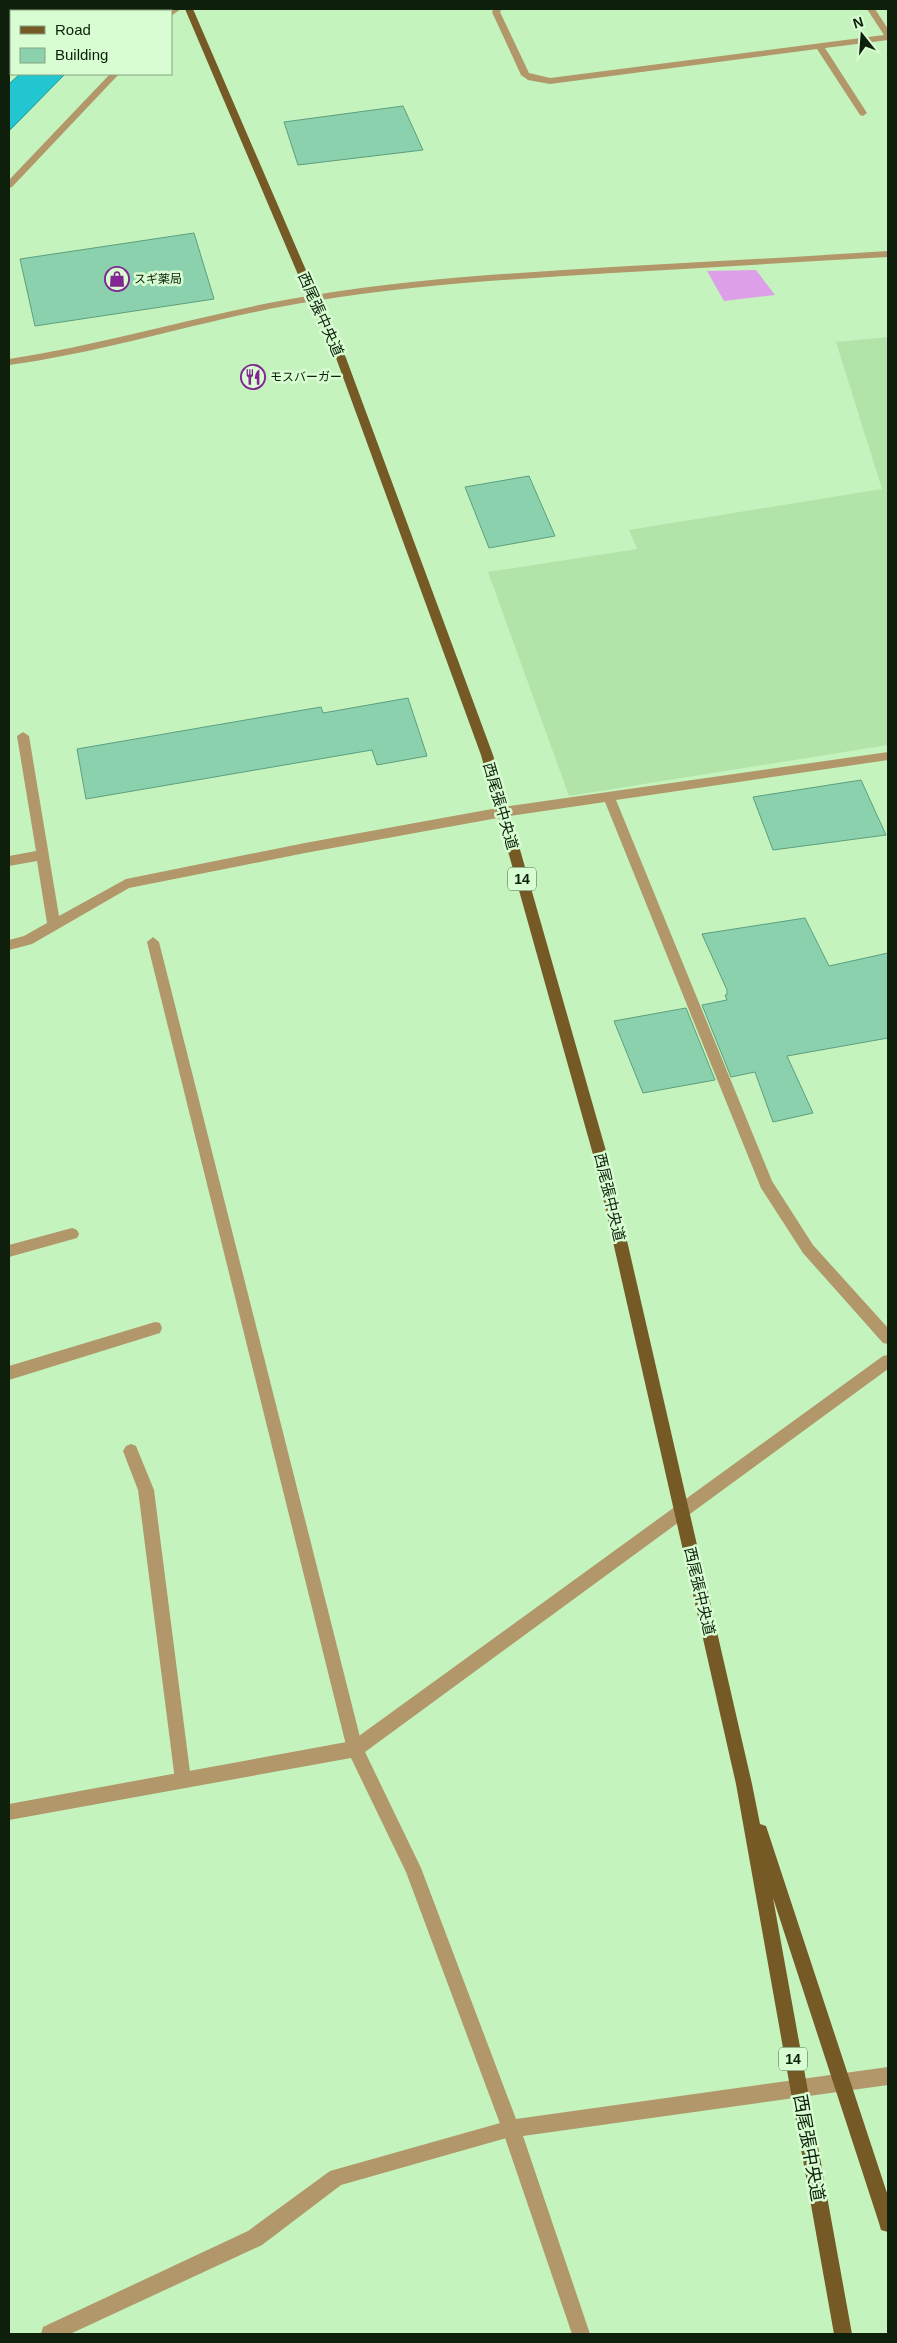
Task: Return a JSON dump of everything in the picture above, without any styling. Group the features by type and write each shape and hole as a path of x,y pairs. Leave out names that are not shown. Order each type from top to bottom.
{"main road":[{"name":"西尾張中央道","path":"189,9 313,298 341,358 487,755 602,1158 744,1784 843,2334"},
{"name":"西尾張中央道","path":"744,1784 888,2223"}],"street":[{"path":"498,9 496,12 525,75 538,80 550,81 888,36 871,9"},
{"path":"819,46 863,113"},
{"path":"9,186 114,75"},
{"path":"9,362 72,352 216,318 313,298 479,278 888,254"},
{"path":"22,736 54,925"},
{"path":"9,945 28,940 126,884 305,848 503,812 888,756"},
{"path":"610,797 766,1184 808,1249 888,1338"},
{"path":"9,861 42,855"},
{"path":"153,942 355,1749 413,1868 512,2130 581,2334"},
{"path":"9,1251 72,1234"},
{"path":"9,1373 155,1328"},
{"path":"9,1812 355,1749 682,1513 888,1360"},
{"path":"131,1452 146,1490 183,1780"},
{"path":"50,2334 255,2238 336,2178 512,2130 798,2087 888,2076"}],"shaded area":[{"path":"756,270 775,295 724,301 707,271"},
{"path":"888,337 888,745 569,796 488,572 637,549 629,530 882,489 836,342"}],"water":[{"path":"19,75 64,75 9,131 9,84"}],"building":[{"path":"403,106 423,150 298,165 284,122"},
{"name":"スギ薬局","path":"194,233 214,299 35,326 20,259"},
{"path":"529,476 555,536 489,548 465,487"},
{"path":"408,698 427,756 377,765 372,750 86,799 77,749 321,707 323,713"},
{"path":"861,780 886,835 773,850 753,797"},
{"path":"805,918 829,966 888,953 888,1038 787,1056 813,1113 773,1122 755,1072 731,1077 702,1005 727,1000 725,995 727,995 727,990 702,934"},
{"path":"686,1008 715,1080 643,1093 614,1021"}],"place":[{"name":"スギ薬局","path":"117,279"},
{"name":"モスバーガー","path":"253,377"}]}
